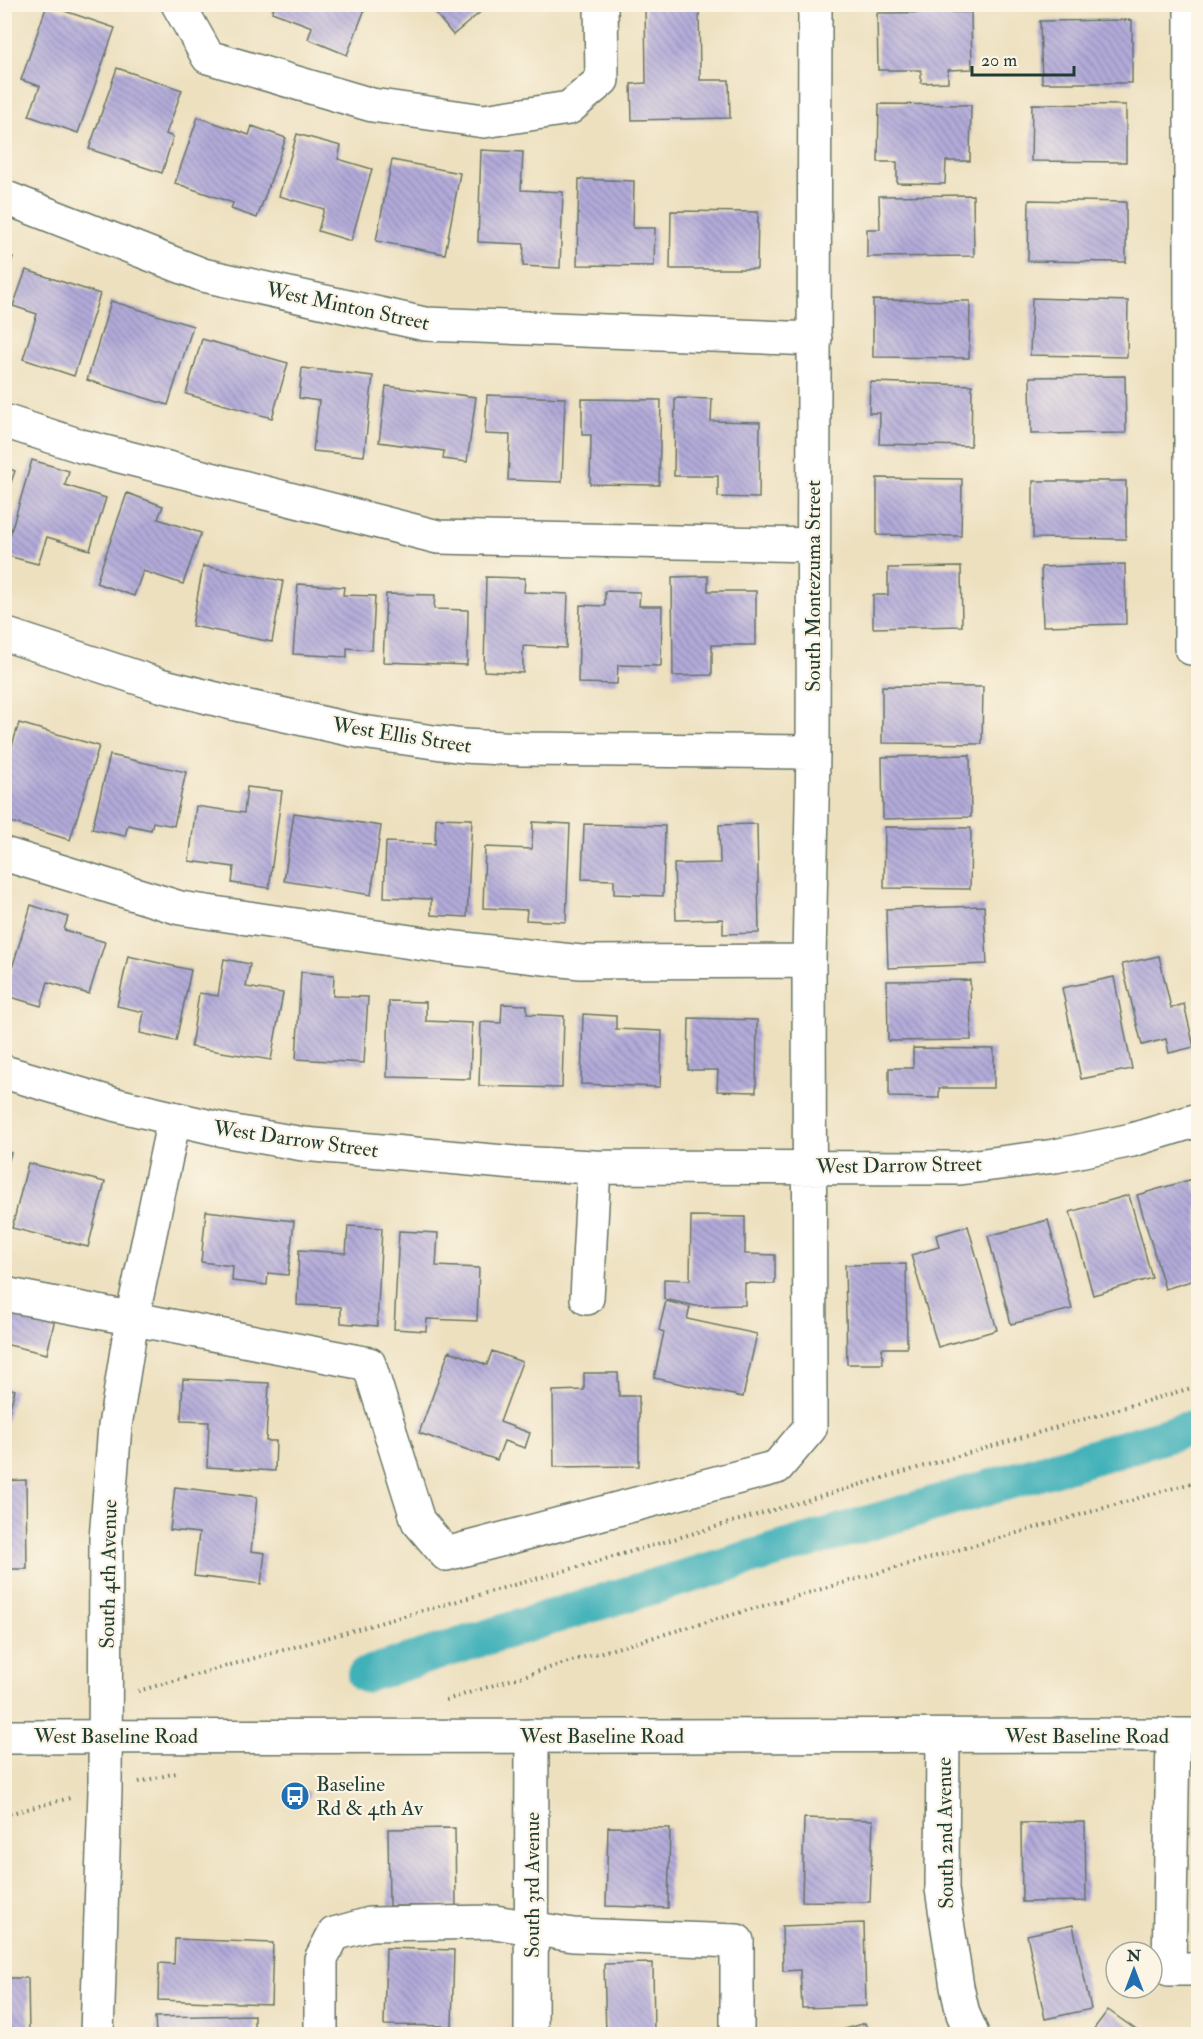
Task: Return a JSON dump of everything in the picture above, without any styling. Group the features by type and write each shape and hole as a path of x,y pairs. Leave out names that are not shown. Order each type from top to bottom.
{"street":[{"path":"178,4 208,57 372,105 484,121 569,108 602,80 601,4"},
{"name":"South Montezuma Street","path":"132,1319 369,1364 418,1521 446,1554 777,1467 810,1428 809,961 813,752 815,4"},
{"path":"1191,4 1195,648"},
{"name":"West Minton Street","path":"4,197 203,275 425,324 815,339"},
{"path":"4,421 81,446 438,537 813,545"},
{"name":"West Ellis Street","path":"4,634 160,684 240,705 374,733 463,746 523,749 813,752"},
{"path":"4,854 180,908 438,946 581,962 809,961"},
{"name":"West Darrow Street","path":"4,1072 117,1106 228,1131 303,1144 515,1164 594,1167 960,1168 1055,1156 1132,1140 1198,1120"},
{"name":"South 4th Avenue","path":"97,2034 106,1736 106,1539 115,1426 132,1319 174,1119"},
{"path":"587,1298 594,1167"},
{"path":"4,1294 132,1319"},
{"path":"1186,1735 1170,1969 1198,1969"},
{"name":"West Baseline Road","path":"4,1737 1186,1735"},
{"name":"South 3rd Avenue","path":"531,2034 532,1736"},
{"name":"South 2nd Avenue","path":"943,1736 942,1889 957,1987 963,2014 972,2034"},
{"path":"321,2034 321,1959 334,1934 370,1924 495,1922 573,1935 737,1941 737,2034"}],"path":[{"path":"164,1684 574,1568 1198,1386"},
{"path":"500,1683 1198,1481"},
{"path":"4,1815 60,1801"}],"building":[{"path":"275,4 367,4 347,55 308,39 312,27 272,12"},
{"path":"428,4 490,4 453,35"},
{"path":"645,4 699,4 700,80 729,80 730,118 632,120 631,84 646,83"},
{"path":"47,5 115,28 78,133 29,116 40,86 21,80"},
{"path":"971,12 972,69 948,70 948,82 921,83 921,70 878,70 877,13"},
{"path":"1132,20 1132,83 1042,83 1040,21"},
{"path":"117,68 182,90 166,134 173,137 162,173 89,149"},
{"path":"879,104 971,105 970,161 946,161 945,184 897,183 897,162 878,162"},
{"path":"1032,104 1126,105 1126,162 1031,161"},
{"path":"198,117 249,135 252,126 286,138 257,218 231,209 233,203 175,183"},
{"path":"297,134 341,146 338,159 372,169 351,241 318,231 324,209 279,196"},
{"path":"481,150 523,152 521,190 563,192 560,268 523,266 524,244 478,242"},
{"path":"392,160 460,173 445,254 376,241"},
{"path":"579,179 634,181 633,228 655,228 654,266 577,265"},
{"path":"973,195 974,256 867,257 867,229 880,229 879,196"},
{"path":"1029,200 1126,202 1126,262 1028,261"},
{"path":"671,211 758,212 757,269 670,269"},
{"path":"4,255 13,257 5,283 4,283"},
{"path":"26,270 100,294 74,376 23,359 37,314 13,306"},
{"path":"1032,298 1128,301 1127,357 1030,355"},
{"path":"873,300 970,301 969,358 873,357"},
{"path":"111,301 193,326 168,405 87,380"},
{"path":"202,339 288,363 272,418 186,394"},
{"path":"302,368 373,376 364,456 313,451 319,401 299,398"},
{"path":"1125,376 1126,433 1031,434 1030,377"},
{"path":"870,382 972,385 971,446 879,444 880,413 869,413"},
{"path":"386,386 476,397 467,462 443,459 444,451 379,442"},
{"path":"487,395 565,398 562,482 508,480 510,435 485,434"},
{"path":"675,398 712,399 711,421 760,422 759,498 718,497 718,476 674,476"},
{"path":"582,399 661,400 659,485 590,484 591,435 582,435"},
{"path":"32,460 69,471 65,485 106,498 90,550 47,537 38,564 4,555"},
{"path":"4,467 15,471 5,499 4,499"},
{"path":"877,478 962,479 961,536 877,535"},
{"path":"1033,481 1126,481 1126,539 1033,538"},
{"path":"127,493 163,506 158,519 201,533 183,584 143,571 134,596 96,583"},
{"path":"1125,564 1126,624 1043,626 1041,567"},
{"path":"203,566 283,581 272,642 192,626"},
{"path":"961,567 962,626 873,628 873,595 888,595 888,568"},
{"path":"708,576 708,591 756,591 756,645 712,645 712,675 673,676 672,577"},
{"path":"486,577 525,578 524,592 568,594 566,648 523,646 523,673 484,671"},
{"path":"298,584 344,587 343,595 375,596 372,650 347,648 347,657 293,654"},
{"path":"605,591 640,592 639,606 662,606 661,666 618,665 617,684 578,683 580,605 605,606"},
{"path":"386,594 435,595 434,609 468,610 467,665 383,662"},
{"path":"882,686 983,687 982,744 882,743"},
{"path":"19,723 99,746 70,840 4,820 4,772"},
{"path":"110,755 186,772 174,826 153,822 151,830 128,825 125,836 92,829"},
{"path":"970,755 971,817 883,819 882,757"},
{"path":"247,787 282,791 269,888 232,883 234,867 189,861 196,806 244,813"},
{"path":"294,813 381,826 371,895 284,881"},
{"path":"436,818 472,819 467,917 431,915 431,899 384,897 386,842 435,844"},
{"path":"533,822 570,824 566,922 526,920 527,910 483,908 485,847 532,849"},
{"path":"584,824 665,826 663,896 614,894 614,880 582,879"},
{"path":"757,824 759,933 723,934 723,919 676,920 674,864 720,863 719,825"},
{"path":"885,827 971,828 970,889 884,888"},
{"path":"31,905 68,917 64,930 105,942 89,994 48,982 41,1006 4,995"},
{"path":"984,906 987,964 888,968 886,909"},
{"path":"128,956 191,970 176,1041 140,1033 144,1012 117,1006"},
{"path":"1159,956 1171,1008 1184,1004 1194,1047 1169,1053 1166,1039 1142,1045 1122,964"},
{"path":"224,959 250,964 246,987 283,993 271,1060 191,1047 199,993 218,996"},
{"path":"301,972 334,975 333,996 368,997 364,1063 296,1059"},
{"path":"1114,977 1132,1069 1081,1079 1062,988"},
{"path":"970,980 971,1040 888,1041 887,981"},
{"path":"389,1001 426,1002 426,1021 472,1023 470,1079 387,1077"},
{"path":"502,1004 527,1005 527,1014 564,1016 562,1088 479,1086 481,1022 501,1023"},
{"path":"583,1014 616,1016 616,1029 662,1031 660,1087 581,1084"},
{"path":"689,1018 757,1020 756,1092 717,1091 718,1070 688,1070"},
{"path":"913,1048 994,1049 994,1088 939,1088 939,1098 889,1097 889,1068 913,1068"},
{"path":"4,1151 11,1153 5,1172 4,1172"},
{"path":"28,1163 105,1182 88,1247 12,1228"},
{"path":"1193,1179 1198,1196 1198,1279 1165,1289 1137,1195"},
{"path":"1129,1195 1152,1278 1093,1295 1070,1212"},
{"path":"206,1211 294,1221 288,1275 268,1273 267,1285 232,1281 233,1266 201,1262"},
{"path":"691,1216 745,1217 745,1254 775,1255 775,1284 745,1283 745,1305 696,1306 664,1299 664,1279 690,1280"},
{"path":"1048,1220 1072,1309 1011,1324 988,1236"},
{"path":"348,1226 382,1228 377,1326 341,1323 341,1307 297,1305 299,1250 346,1253"},
{"path":"968,1226 997,1330 938,1347 911,1255 939,1247 936,1235"},
{"path":"399,1231 438,1233 436,1266 479,1268 477,1321 427,1319 426,1331 394,1329"},
{"path":"906,1264 907,1348 882,1348 883,1364 847,1364 845,1265"},
{"path":"666,1301 690,1307 687,1319 757,1334 743,1397 654,1378 664,1332 659,1330"},
{"path":"4,1306 55,1318 47,1354 4,1344"},
{"path":"449,1351 487,1365 492,1351 522,1362 500,1422 530,1433 525,1448 504,1441 497,1460 419,1433"},
{"path":"584,1373 618,1373 619,1396 639,1396 639,1466 554,1467 553,1391 584,1390"},
{"path":"183,1379 269,1383 266,1441 276,1441 275,1471 207,1467 209,1422 181,1421"},
{"path":"4,1387 15,1390 5,1425 4,1425"},
{"path":"26,1480 27,1569 4,1569 4,1481"},
{"path":"175,1487 257,1497 251,1551 265,1553 261,1584 194,1576 199,1533 170,1530"},
{"path":"309,1791 309,1798 290,1798 290,1792"},
{"path":"804,1818 873,1820 870,1902 802,1901"},
{"path":"1085,1822 1086,1901 1022,1902 1021,1823"},
{"path":"608,1827 670,1828 668,1908 606,1906"},
{"path":"455,1828 456,1906 389,1906 388,1829"},
{"path":"864,1923 866,2006 802,2008 800,1970 783,1971 782,1926"},
{"path":"1073,1925 1091,2009 1045,2019 1027,1935"},
{"path":"175,1939 273,1943 271,2004 158,2000 159,1963 174,1964"},
{"path":"386,1948 454,1950 452,2026 384,2025"},
{"path":"653,1963 654,2034 606,2034 604,1964"},
{"path":"4,1978 28,1978 29,2034 4,2034"},
{"path":"1108,2010 1142,2034 1090,2034"},
{"path":"254,2015 254,2034 156,2034 155,2017"},
{"path":"865,2023 869,2034 828,2034"}],"waterway":[{"path":"365,1675 587,1606 1198,1426"}],"place":[{"name":"Baseline Rd & 4th Av","path":"295,1796"}]}
